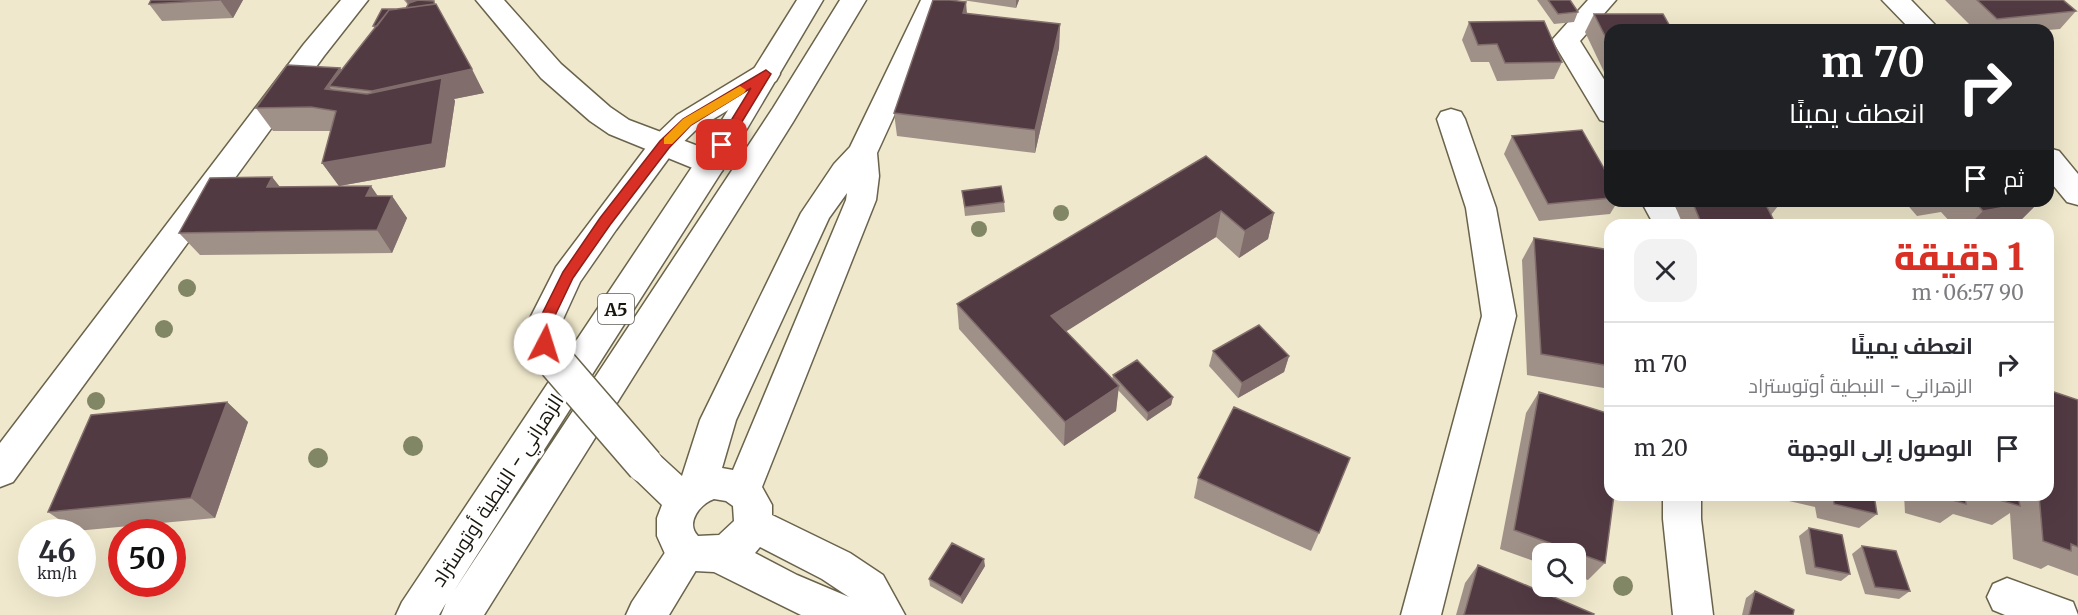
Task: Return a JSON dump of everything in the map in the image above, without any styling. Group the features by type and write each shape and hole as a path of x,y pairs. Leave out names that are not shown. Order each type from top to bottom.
{"main road":[{"path":"0,471 307,59 355,0"},
{"path":"489,0 551,71 600,114 619,127 711,163"},
{"name":"الزهراني - النبطية أوتوستراد","path":"416,615 711,163 810,0"},
{"name":"الزهراني - النبطية أوتوستراد","path":"461,615 854,0"},
{"path":"846,615 678,541 674,528 675,514 690,495 718,420 816,213 862,153 934,0"},
{"path":"1603,0 1566,39 1604,103"},
{"path":"1895,0 1921,24"},
{"path":"690,495 645,465 556,362 545,344 542,328 567,276 664,144 687,122 766,74"},
{"path":"1421,615 1499,316 1481,208 1452,119"},
{"path":"646,615 703,553 733,548 745,537 748,507 861,200 864,176 862,153"},
{"path":"2054,166 2078,194"},
{"path":"690,495 714,483 730,484 748,507 869,588 885,615"},
{"path":"1682,501 1693,615"},
{"path":"2007,597 2059,615"}],"building":[{"path":"151,0 220,0 149,4"},
{"path":"418,0 434,1 434,4 406,8 409,3"},
{"path":"933,0 966,2 963,13 1060,24 1035,130 894,113"},
{"path":"1548,0 1570,0 1578,12 1558,14"},
{"path":"1977,0 2063,0 2076,11 1997,19"},
{"path":"436,4 472,69 372,91 329,86 389,10"},
{"path":"382,9 398,9 389,10 377,26 373,26"},
{"path":"1594,14 1663,14 1669,24 1604,24 1604,34"},
{"path":"1544,21 1562,62 1505,63 1497,44 1478,45 1469,22"},
{"path":"287,65 340,68 325,89 367,94 442,78 432,144 322,163 336,111 311,107 256,108"},
{"path":"1582,130 1604,168 1604,199 1548,204 1512,136"},
{"path":"1206,156 1274,213 1245,231 1221,211 1051,316 1119,386 1065,422 957,304"},
{"path":"272,177 267,187 371,186 366,196 392,196 377,230 179,233 210,178"},
{"path":"1001,186 1004,202 965,207 962,191"},
{"path":"1694,207 1767,207 1773,219 1700,219"},
{"path":"1979,207 2005,207 1983,211"},
{"path":"1534,238 1604,249 1604,365 1541,354"},
{"path":"1259,325 1289,356 1242,383 1213,351"},
{"path":"1137,360 1173,397 1148,413 1113,375"},
{"path":"1539,392 1604,412 1604,501 1613,501 1605,563 1586,556 1586,543 1550,543 1514,530"},
{"path":"2054,392 2078,400 2078,547 2071,544 2071,551 2043,541 2040,501 2054,501"},
{"path":"227,402 191,498 48,512 91,415"},
{"path":"1234,407 1350,458 1319,533 1198,478"},
{"path":"1834,501 1875,501 1877,514 1834,504"},
{"path":"2003,501 2019,501 2020,506"},
{"path":"1809,528 1842,535 1850,574 1815,567"},
{"path":"952,543 984,559 961,597 929,579"},
{"path":"1862,546 1896,551 1910,591 1875,587"},
{"path":"1478,565 1532,588 1532,597 1554,597 1594,614 1593,615 1464,615"},
{"path":"1755,591 1794,610 1793,615 1749,615"}],"slow traffic":[{"path":"668,141 687,122 740,90"}],"route":[{"path":"545,344 542,328 567,276 664,144 687,122 766,74 722,145"}]}
